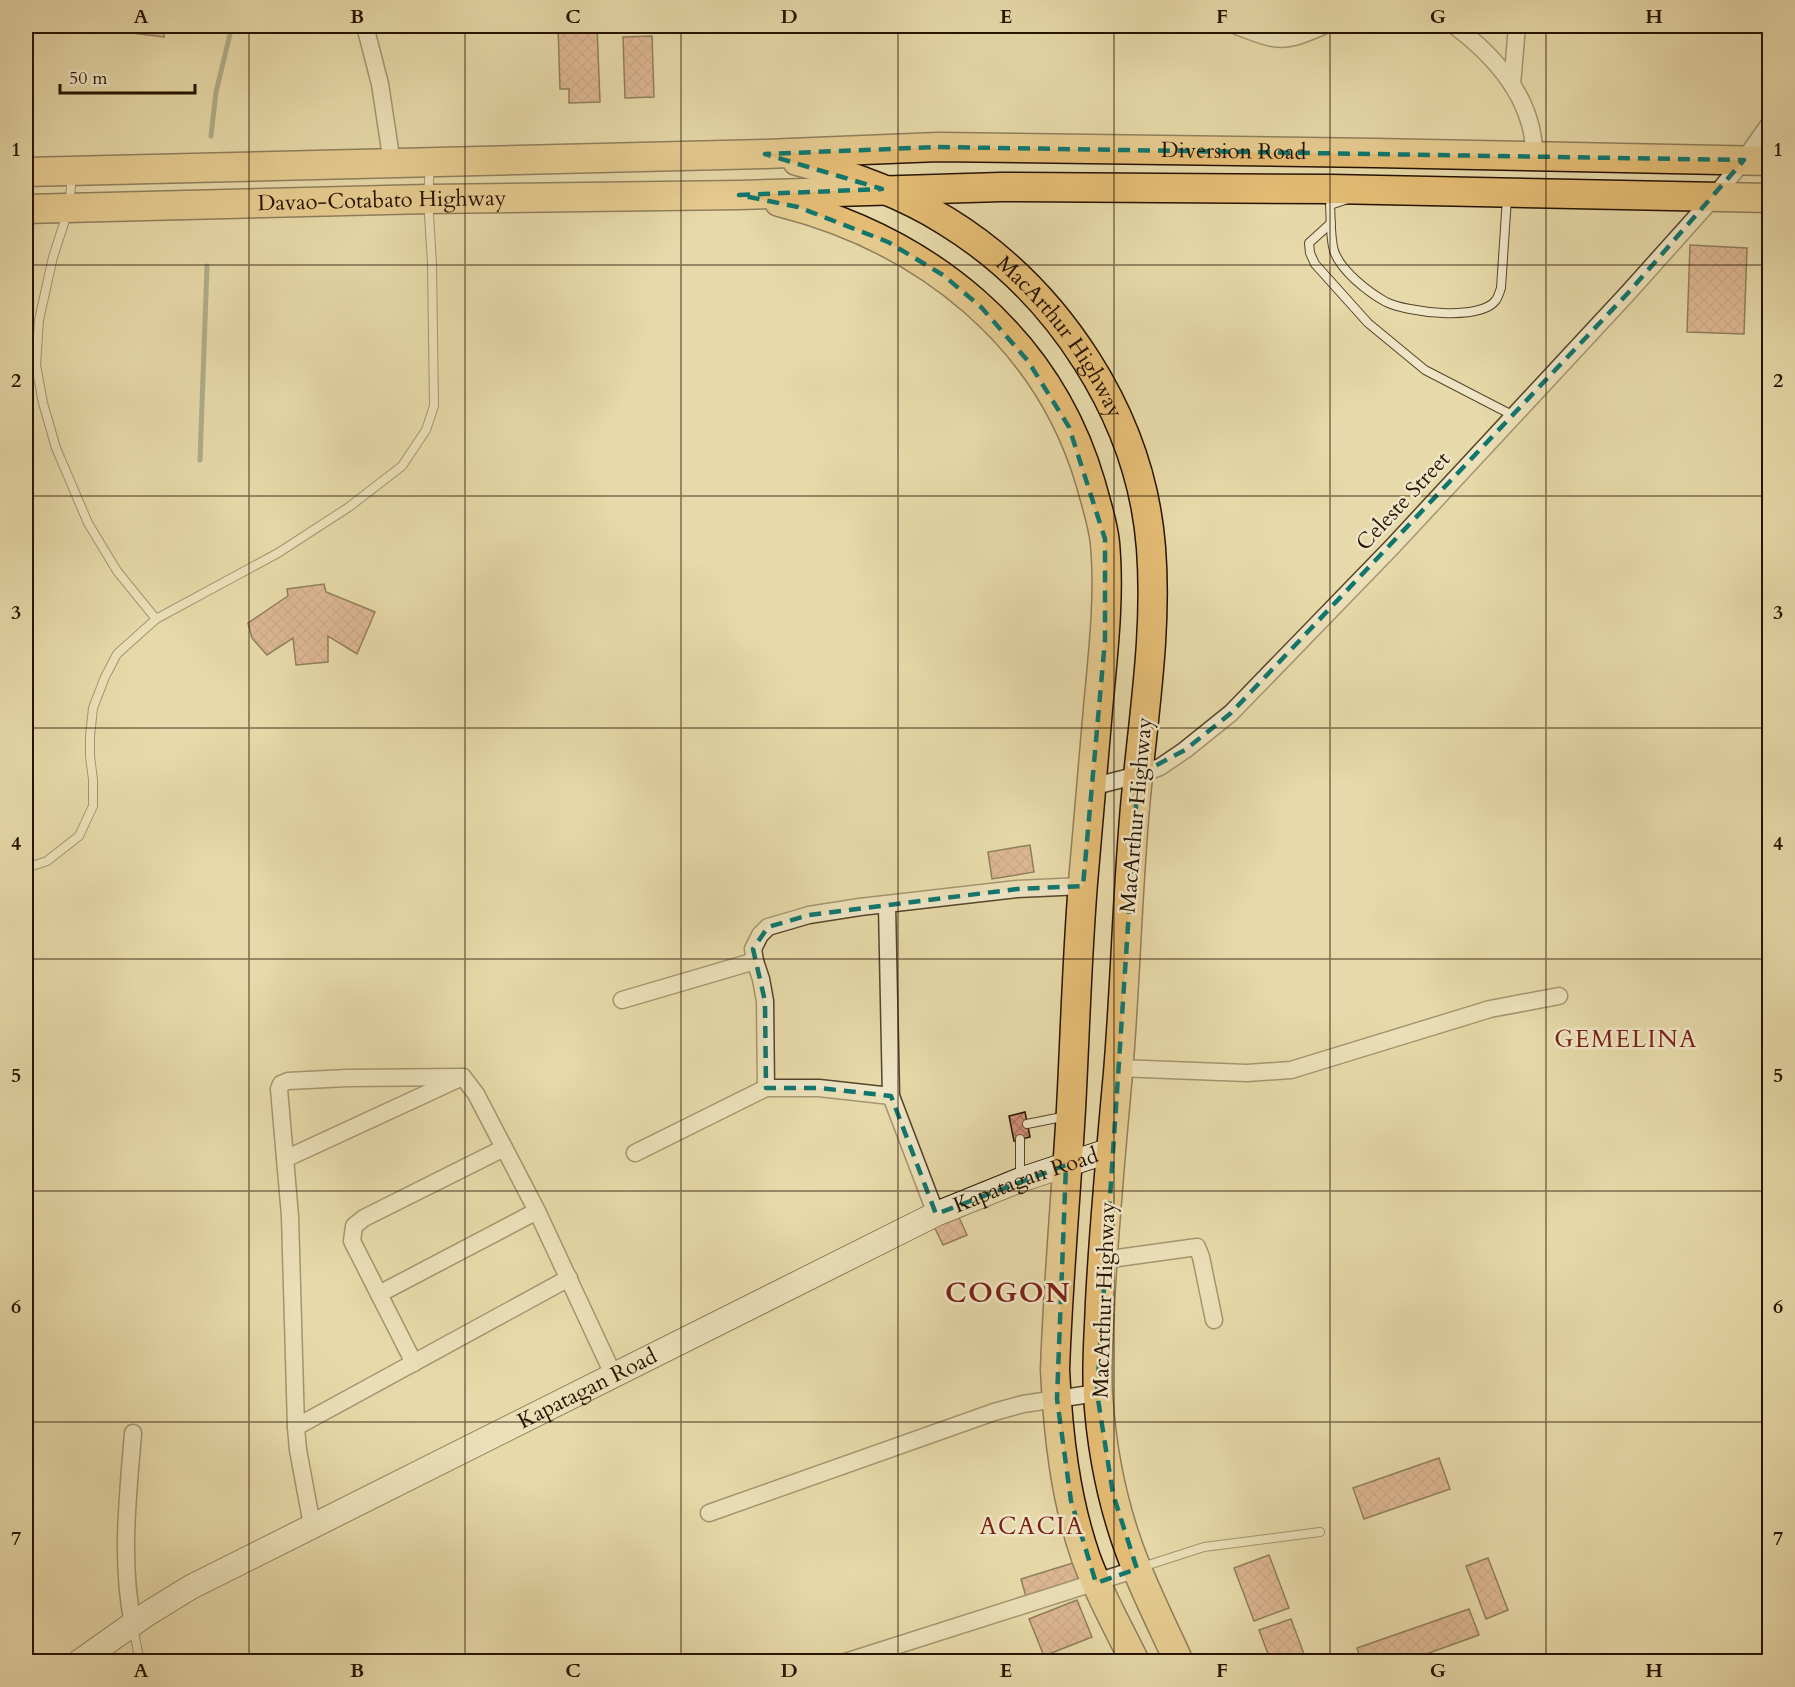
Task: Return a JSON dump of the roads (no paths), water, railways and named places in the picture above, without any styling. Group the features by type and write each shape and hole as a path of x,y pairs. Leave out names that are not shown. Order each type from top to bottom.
{"highway":[{"name":"Diversion Road","path":"696,155 938,147 1757,161"},
{"name":"MacArthur Highway","path":"765,154 820,167 886,191 930,212 986,249 1036,295 1076,346 1113,409 1138,475 1148,523 1152,603 1103,1260 1097,1393 1113,1494 1124,1534 1137,1569 1179,1662"},
{"name":"Davao-Cotabato Highway","path":"26,172 696,155"},
{"name":"Diversion Road","path":"739,195 1001,187 1172,187 1770,198"},
{"path":"986,249 973,232 970,216 976,202 1001,187"},
{"name":"Davao-Cotabato Highway","path":"26,209 428,199 739,195"},
{"name":"MacArthur Highway","path":"739,195 774,201 828,217 878,237 913,255 943,275 981,307 1008,334 1049,390 1070,427 1084,460 1105,539 1107,587 1083,886 1057,1323 1057,1399 1059,1431 1078,1530 1096,1583 1135,1662"}],"main road":[{"name":"Kapatagan Road","path":"79,1662 191,1587 613,1374 936,1214 1020,1180 1111,1150"}],"street":[{"path":"365,26 380,84 393,163"},
{"path":"1237,26 1275,40 1288,39 1323,26"},
{"path":"1455,26 1495,60 1512,85 1531,125 1535,156"},
{"path":"1512,85 1517,26"},
{"name":"Celeste Street","path":"1091,787 1138,775 1160,766 1185,750 1231,713 1392,547 1714,197 1757,161 1770,123"},
{"path":"766,1088 765,1001 753,949 760,935 768,927 809,915 1017,889 1083,886"},
{"path":"887,905 891,1096 936,1214"},
{"path":"622,1000 754,961"},
{"path":"1118,1068 1247,1073 1291,1070 1490,1009 1559,996"},
{"path":"463,1077 476,1094 537,1211 613,1374"},
{"path":"312,1525 296,1427 290,1216 279,1089 281,1084 288,1081 463,1077"},
{"path":"285,1159 463,1077"},
{"path":"635,1153 766,1088 819,1088 891,1096"},
{"path":"414,1363 352,1241 354,1226 364,1218 504,1148"},
{"path":"379,1294 537,1211"},
{"path":"1103,1260 1197,1248 1201,1257 1214,1320"},
{"path":"296,1427 569,1278"},
{"path":"709,1513 994,1412 1097,1393"},
{"path":"133,1433 127,1518 127,1593 133,1624"},
{"path":"845,1662 1137,1569"}],"lane":[{"path":"26,868 47,861 79,836 93,806 90,746 93,708 117,654 156,619 278,553 349,507 402,466 426,430 434,406 432,263 428,199 430,162"},
{"path":"73,171 69,208 53,257 39,320 36,365 43,403 56,448 88,523 117,571 156,619"},
{"path":"1374,190 1330,205 1334,251 1360,285 1388,303 1417,310 1452,314 1483,309 1496,301 1501,288 1507,193"},
{"path":"1331,223 1309,243 1310,253 1315,264 1368,323 1425,370 1514,416"},
{"path":"1027,1124 1071,1115"},
{"path":"1020,1139 1020,1180"},
{"path":"1137,1569 1204,1547 1320,1532"},
{"path":"133,1624 138,1652 136,1662"}],"waterway":[{"path":"211,136 216,92 232,26"},
{"path":"200,460 207,266"}],"district":[{"name":"GEMELINA","path":"1626,1039"},
{"name":"COGON","path":"1008,1293"},
{"name":"ACACIA","path":"1032,1526"}]}
